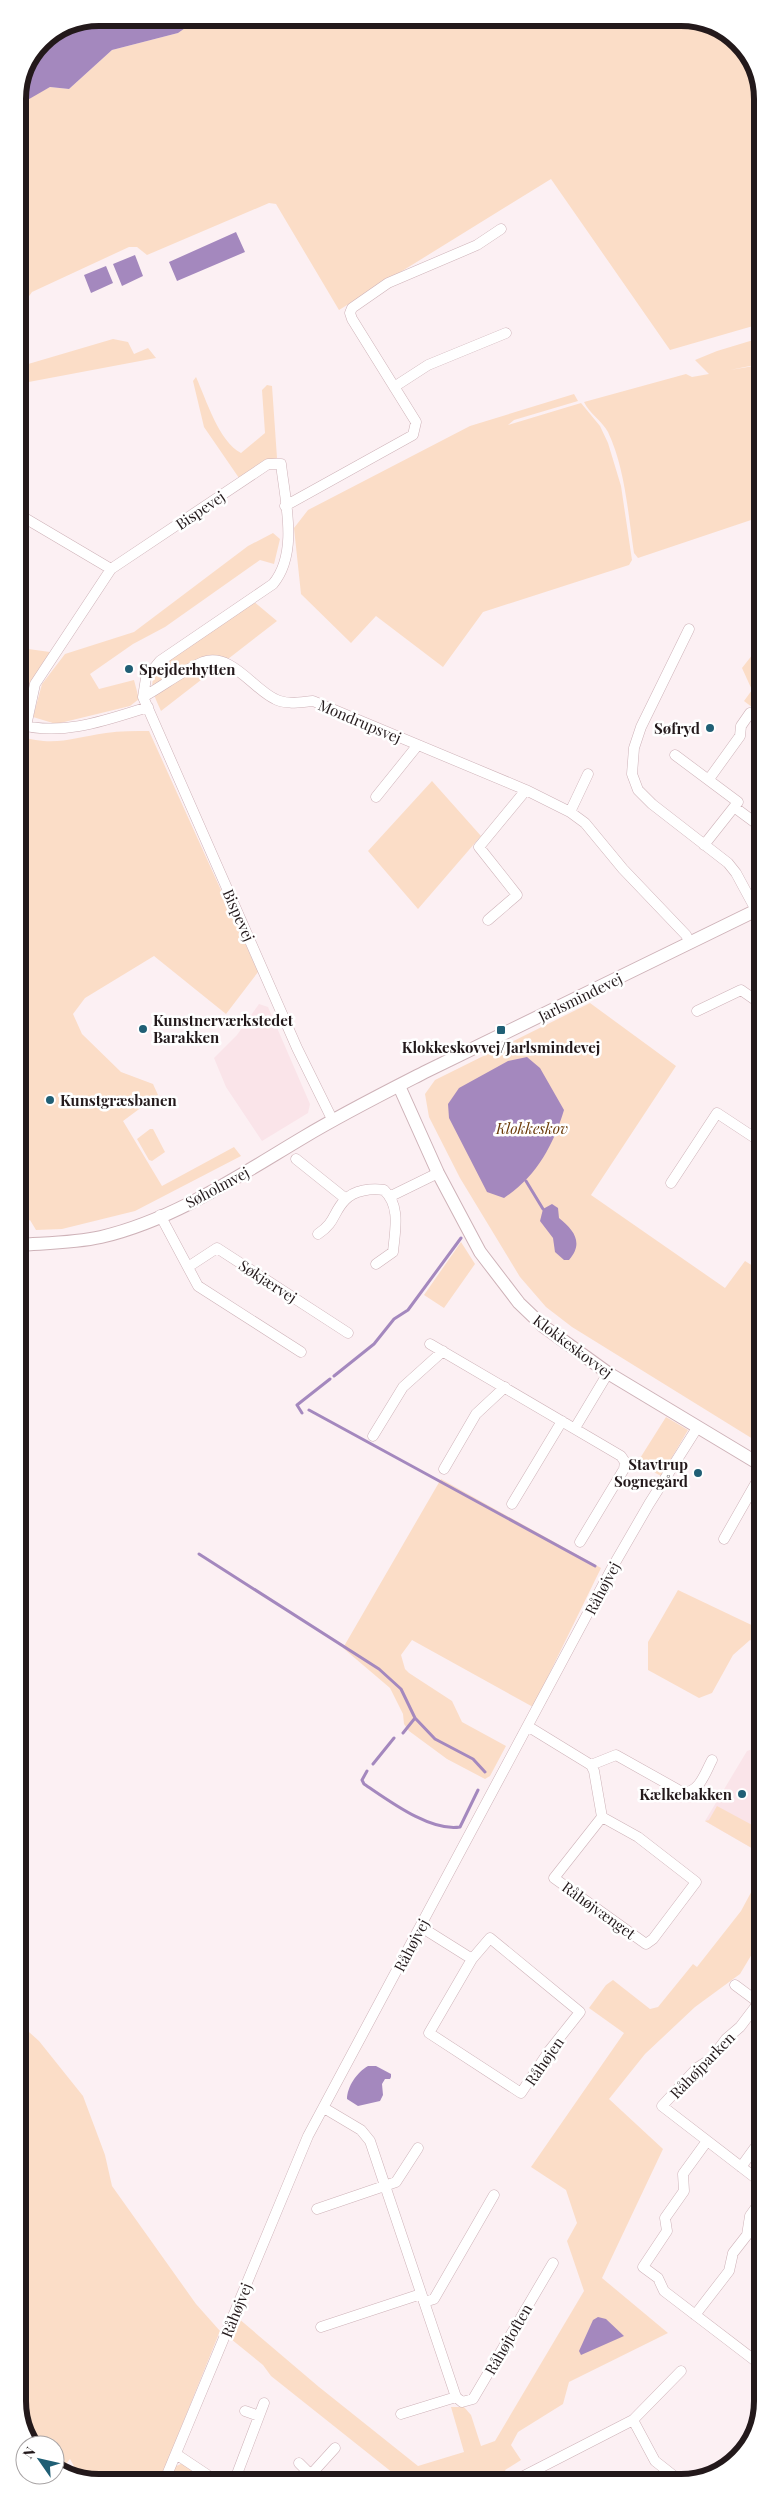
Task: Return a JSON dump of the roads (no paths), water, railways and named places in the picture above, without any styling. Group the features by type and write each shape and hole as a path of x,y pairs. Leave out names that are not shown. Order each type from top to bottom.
{"street":[{"path":"285,506 413,435 416,422 352,319 350,313 352,308 388,283 477,245 502,229"},
{"path":"394,387 428,365 506,333"},
{"name":"Bispevej","path":"26,712 35,684 111,569 268,464 281,464 287,553 280,576 273,584 160,661 146,678 143,697 294,1039 333,1121"},
{"path":"26,519 111,569"},
{"path":"689,629 641,727 634,748 632,774 638,790 652,804 728,863 754,902"},
{"name":"Mondrupsvej","path":"143,697 204,662 216,661 231,666 274,699 284,703 313,701 526,790 570,812 584,823 623,869 686,935 690,943"},
{"name":"Bispevej","path":"26,726 42,730 67,728 148,708"},
{"path":"709,779 740,736 741,726 750,713"},
{"name":"Mondrupsvej","path":"376,797 417,746"},
{"path":"675,755 738,802 704,845"},
{"path":"570,812 588,774"},
{"path":"488,920 517,895 479,847 526,790"},
{"path":"734,807 754,821"},
{"name":"Jarlsmindevej","path":"400,1086 754,911"},
{"path":"697,1011 740,990 754,999"},
{"name":"Søholmvej","path":"26,1245 70,1242 101,1237 160,1215 202,1197 333,1121 400,1086"},
{"name":"Klokkeskovvej","path":"400,1086 438,1173 480,1252 505,1287 543,1326 608,1373 754,1461"},
{"path":"671,1183 717,1113 754,1137"},
{"path":"296,1159 346,1199"},
{"path":"391,1196 438,1173"},
{"path":"318,1234 331,1223 346,1199 365,1190 376,1188 384,1190 391,1196 396,1221 393,1252 376,1264"},
{"path":"160,1215 198,1286 301,1352"},
{"name":"Søkjærvej","path":"188,1267 217,1248 348,1333"},
{"path":"430,1344 621,1456 625,1462 624,1469 580,1542"},
{"path":"373,1436 403,1387 444,1352"},
{"path":"575,1428 608,1373"},
{"path":"444,1470 476,1414 504,1387"},
{"path":"512,1504 562,1421"},
{"name":"Råhøjvej","path":"167,2474 305,2145 617,1559 697,1428"},
{"path":"724,1539 754,1486"},
{"path":"529,1727 591,1765 594,1771 602,1817"},
{"path":"591,1765 616,1755 682,1792 689,1793 696,1789 712,1760"},
{"name":"Råhøjvænget","path":"602,1817 638,1837 696,1882 653,1939 646,1944 554,1878 602,1817"},
{"path":"421,1927 472,1959"},
{"name":"Råhøjen","path":"490,1938 580,2012 549,2051 521,2093 430,2033 472,1959 490,1938"},
{"name":"Råhøjparken","path":"735,1984 754,1999"},
{"name":"Råhøjparken","path":"754,2011 726,2039 711,2059 697,2068 662,2106 754,2177"},
{"path":"324,2108 366,2134 456,2397"},
{"path":"707,2141 683,2174 684,2191 665,2218 667,2231 644,2267 658,2278 664,2291 754,2357"},
{"path":"317,2208 396,2182 418,2148"},
{"path":"741,2167 754,2149"},
{"path":"321,2327 422,2298 434,2299 494,2195"},
{"path":"695,2314 729,2271 733,2253 747,2235 750,2216 754,2210"},
{"name":"Råhøjtoften","path":"401,2414 456,2397 462,2402 473,2399 553,2263"},
{"path":"526,2474 633,2420 681,2371"},
{"path":"237,2474 264,2403"},
{"path":"246,2411 259,2416"},
{"path":"633,2420 655,2461 671,2474"},
{"path":"312,2474 335,2448"},
{"path":"176,2454 206,2474"},
{"path":"299,2463 306,2474"}],"waterway":[{"path":"526,1181 543,1209"},
{"path":"334,1376 374,1344 394,1319 408,1310 461,1238"},
{"path":"302,1413 297,1405 330,1379"},
{"path":"309,1410 595,1566"},
{"path":"199,1554 379,1669 401,1689 415,1718 435,1739 473,1759 485,1772"},
{"path":"403,1733 415,1718"},
{"path":"373,1764 394,1738"},
{"path":"367,1771 362,1780 364,1784 397,1806 436,1825 460,1827 478,1790"}],"place":[{"name":"Spejderhytten","path":"129,669"},
{"name":"Søfryd","path":"710,728"},
{"name":"Kunstnerværkstedet Barakken","path":"143,1029"},
{"name":"Klokkeskovvej/Jarlsmindevej","path":"501,1030"},
{"name":"Kunstgræsbanen","path":"50,1100"},
{"name":"Stavtrup Sognegård","path":"698,1473"},
{"name":"Kælkebakken","path":"742,1794"}],"park label":[{"name":"Klokkeskov","path":"532,1128"}]}
